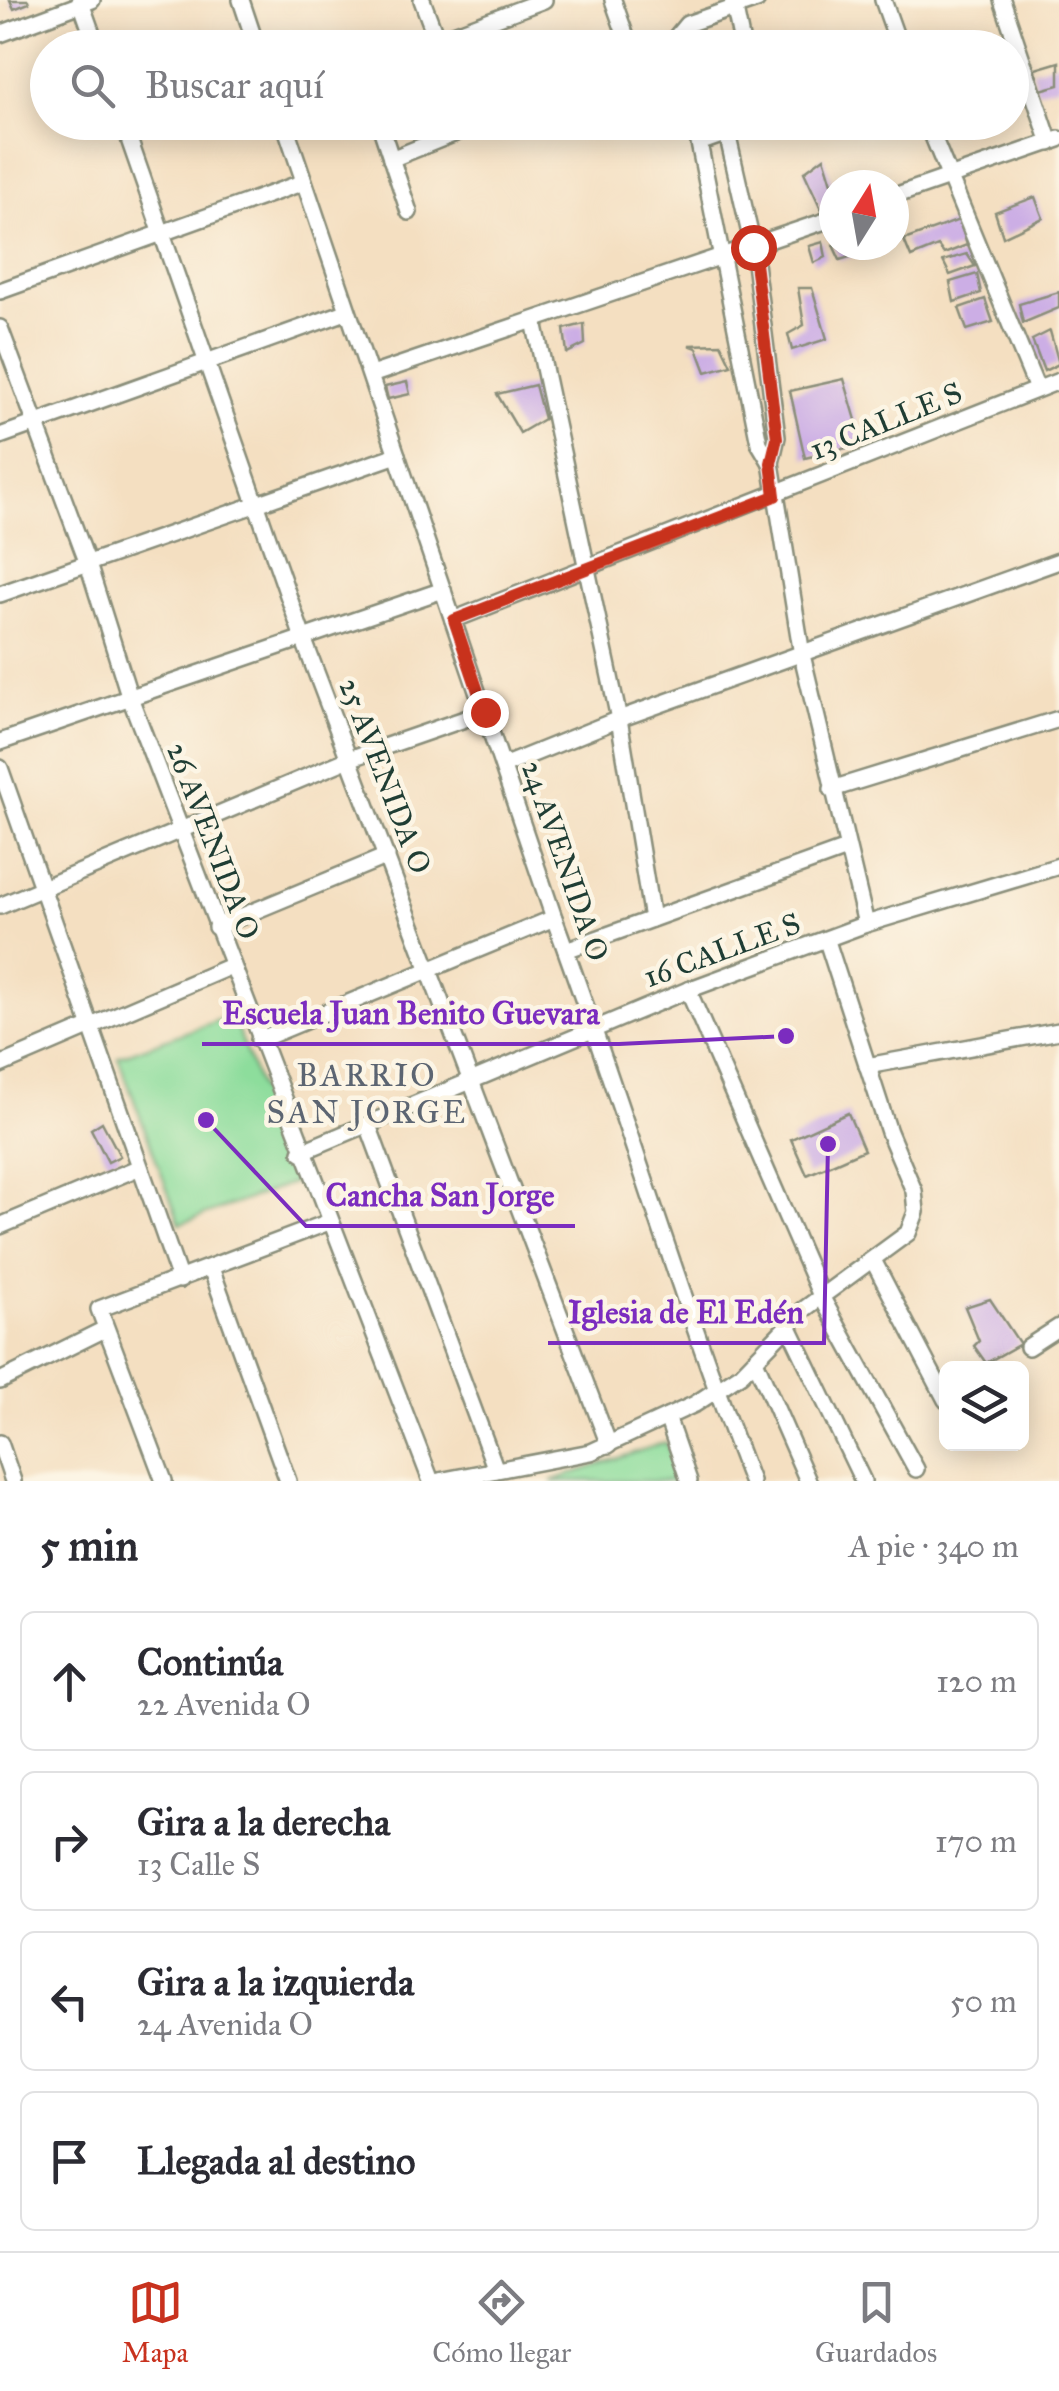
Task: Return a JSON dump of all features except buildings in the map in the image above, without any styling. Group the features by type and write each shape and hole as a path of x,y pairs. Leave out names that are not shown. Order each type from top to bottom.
{"street":[{"path":"241,0 252,30"},
{"path":"422,0 432,30"},
{"path":"463,30 544,0"},
{"path":"612,0 623,30"},
{"path":"682,30 687,24 734,4 757,0"},
{"path":"884,0 894,30"},
{"path":"1002,0 1013,30"},
{"path":"0,34 85,1 92,30"},
{"path":"734,4 739,30"},
{"path":"909,191 1054,141 1029,73"},
{"name":"25 AVENIDA O","path":"129,140 303,638 609,1445"},
{"name":"24 AVENIDA O","path":"290,140 554,918 596,1026 716,1390 751,1481"},
{"path":"385,140 408,212"},
{"path":"392,159 439,140"},
{"path":"704,140 698,143 758,443 771,463"},
{"path":"732,140 753,247 777,438 771,463 802,655 866,924"},
{"path":"933,140 946,178 962,201 1037,389"},
{"path":"0,291 163,236 304,182"},
{"path":"371,375 819,223"},
{"path":"733,314 760,308"},
{"path":"0,436 346,312"},
{"path":"534,322 620,718 652,919"},
{"name":"26 AVENIDA O","path":"0,328 88,564 128,696 431,1481"},
{"name":"13 CALLE S","path":"454,620 1059,381"},
{"path":"0,594 398,454"},
{"path":"503,766 620,718 1059,562"},
{"path":"0,742 444,590"},
{"path":"0,906 349,759 485,712"},
{"path":"832,789 1059,718"},
{"path":"0,768 180,1280"},
{"path":"566,950 846,849"},
{"path":"216,927 387,856"},
{"name":"16 CALLE S","path":"301,1152 688,990 866,924 1059,866"},
{"path":"259,1040 427,967 554,918"},
{"path":"439,1481 609,1445 667,1418 716,1390 754,1360 820,1296 908,1233 916,1212 914,1190 867,1066 827,941"},
{"path":"0,1065 231,966"},
{"path":"688,990 820,1296 916,1469"},
{"path":"867,1066 1059,1031"},
{"path":"368,1124 496,1470"},
{"path":"0,1226 140,1167"},
{"path":"164,1481 104,1330 100,1309 108,1302 180,1280 329,1222"},
{"path":"873,1260 939,1387"},
{"path":"211,1268 288,1481"},
{"path":"788,1326 863,1481"},
{"path":"1028,1347 1059,1327"},
{"path":"0,1382 104,1330"},
{"path":"754,1360 808,1481"},
{"path":"667,1418 690,1481"},
{"path":"0,1444 13,1481"}],"green space":[{"path":"232,1015 295,1182 180,1224 118,1057"},
{"path":"666,1442 680,1481 551,1481"}],"place":[{"name":"Escuela Juan Benito Guevara","path":"786,1036"},
{"name":"Cancha San Jorge","path":"206,1120"},
{"name":"Iglesia de El Edén","path":"828,1144"}],"district":[{"name":"BARRIO SAN JORGE","path":"367,1094"}],"route":[{"path":"485,712 454,620 775,496 771,463 777,438 753,247"}]}
